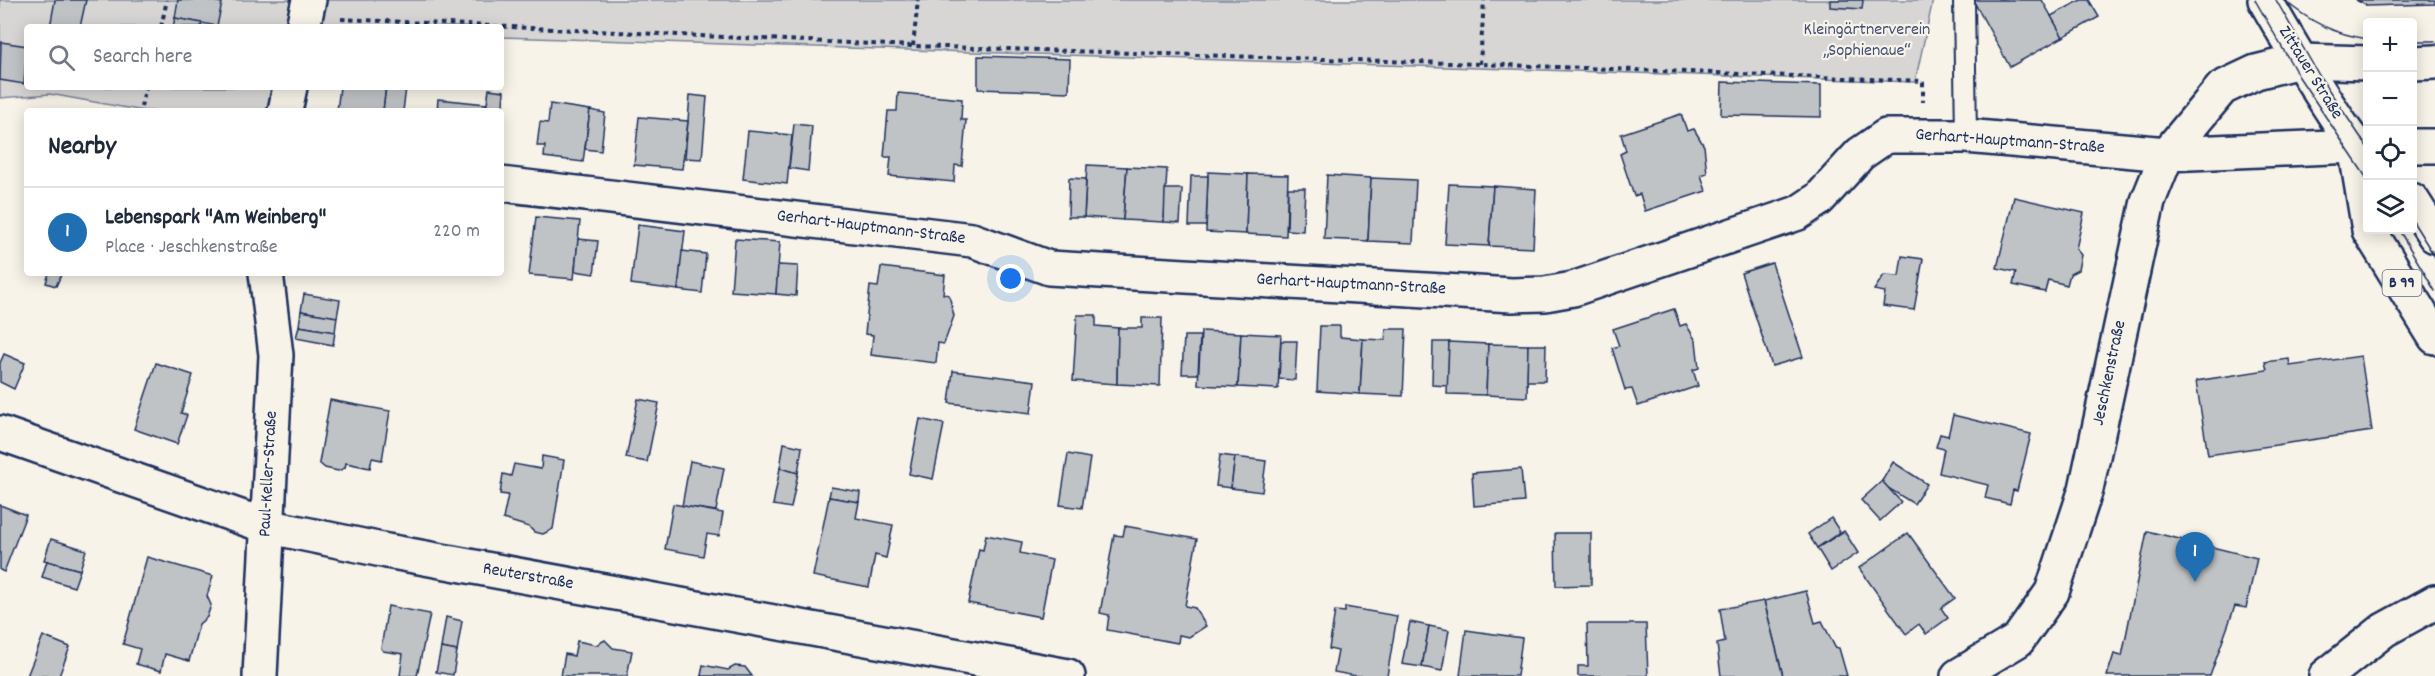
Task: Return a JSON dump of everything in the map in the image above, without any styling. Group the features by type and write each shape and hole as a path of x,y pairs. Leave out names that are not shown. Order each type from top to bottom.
{"street":[{"name":"Zittauer Straße","path":"2265,0 2300,61 2363,150"},
{"name":"Jeschkenstraße","path":"1958,676 2018,640 2052,592 2086,489 2148,201 2167,154 2222,88 2256,72 2300,61 2363,63"},
{"path":"2417,63 2435,62"},
{"path":"286,108 289,90"},
{"name":"Gerhart-Hauptmann-Straße","path":"504,184 972,240 1049,268 1512,295 1545,294 1573,289 1771,224 1797,213 1819,199 1860,154 1886,136 1966,136 2167,154"},
{"path":"2417,146 2435,146"},
{"path":"2167,154 2363,150"},
{"path":"2417,208 2435,236"},
{"name":"B 99","path":"2371,234 2435,337"},
{"name":"Paul-Keller-Straße","path":"260,676 276,355 266,276"},
{"name":"Reuterstraße","path":"0,433 266,526 387,552 1068,676"},
{"path":"2326,676 2384,630 2435,602"}],"lane":[{"path":"1964,0 1966,136"}],"path":[{"path":"162,24 167,0"},
{"path":"913,46 918,0"},
{"path":"1480,64 1484,0"},
{"path":"306,15 482,24"},
{"path":"504,25 913,46 1923,81 1924,135"},
{"path":"141,107 145,90"}],"green space":[{"path":"0,0 297,0 292,24 24,24 24,90 277,90 273,108 127,108 50,94 0,98"},
{"name":"Kleingärtnerverein „Sophienaue“","path":"316,0 1933,0 1915,82 504,37 504,24 310,24"}],"building":[{"path":"55,0 86,0 81,24 51,24"},
{"path":"178,0 208,0 222,3 217,24 175,18"},
{"path":"1830,0 1863,0 1862,9 1830,7"},
{"path":"1973,0 2042,0 2063,37 2010,67"},
{"path":"2081,0 2089,0 2099,17 2063,37 2051,16"},
{"path":"2356,0 2435,0 2435,4 2367,6"},
{"path":"175,18 202,23 202,24 174,24"},
{"path":"1,42 24,46 24,84 0,80"},
{"path":"978,56 1070,59 1069,92 978,89"},
{"path":"1722,82 1821,85 1821,117 1721,115"},
{"path":"340,90 386,90 383,108 337,108"},
{"path":"386,90 406,90 403,108 383,108"},
{"path":"489,90 504,91 503,108 486,108"},
{"path":"898,93 962,99 961,120 966,120 962,166 955,165 954,182 889,176 891,157 884,157 888,111 897,111"},
{"path":"690,95 707,97 702,159 685,158"},
{"path":"438,99 486,104 486,108 437,108"},
{"path":"550,104 590,110 583,162 544,157 545,146 537,146 540,122 548,123"},
{"path":"590,110 605,113 601,151 585,149"},
{"path":"1681,114 1687,131 1694,129 1704,146 1707,173 1701,175 1706,191 1645,211 1640,194 1634,196 1620,154 1626,151 1621,134"},
{"path":"639,117 688,121 682,169 634,165"},
{"path":"794,124 812,126 808,171 789,168"},
{"path":"748,131 792,135 787,184 743,179"},
{"path":"1087,165 1127,167 1123,220 1084,217"},
{"path":"1127,167 1167,169 1164,222 1123,220"},
{"path":"1208,172 1248,174 1246,234 1206,232"},
{"path":"1248,174 1288,175 1286,236 1246,234"},
{"path":"1327,175 1371,178 1368,241 1324,239"},
{"path":"1191,176 1208,176 1206,226 1189,226"},
{"path":"1069,178 1086,179 1084,217 1068,217"},
{"path":"1371,178 1416,180 1413,243 1368,241"},
{"path":"1449,184 1493,186 1489,246 1445,244"},
{"path":"1493,186 1536,189 1533,248 1489,246"},
{"path":"1288,188 1305,188 1303,231 1287,230"},
{"path":"1165,189 1182,189 1180,223 1164,222"},
{"path":"2014,197 2084,213 2076,249 2081,255 2078,270 2070,274 2067,285 2048,280 2045,292 2013,285 2016,272 1997,268"},
{"path":"536,217 580,221 574,279 529,275"},
{"path":"638,225 685,231 678,290 631,284"},
{"path":"578,239 598,241 594,274 575,271"},
{"path":"735,239 780,242 776,294 731,291"},
{"path":"682,251 706,254 702,293 678,290"},
{"path":"1902,256 1923,259 1914,310 1883,306 1885,292 1874,290 1884,275 1899,276"},
{"path":"1772,263 1803,357 1772,366 1741,273"},
{"path":"778,265 798,266 796,296 776,294"},
{"path":"881,267 945,275 943,294 949,295 954,316 944,344 938,343 936,363 871,355 873,335 865,334 870,286 878,287"},
{"path":"48,276 61,276 56,286 46,283"},
{"path":"304,294 340,300 337,317 301,311"},
{"path":"1674,309 1680,326 1686,324 1696,341 1699,368 1693,370 1698,386 1638,406 1632,389 1625,390 1612,348 1619,346 1613,329"},
{"path":"301,311 337,317 335,332 299,326"},
{"path":"1077,315 1096,315 1096,326 1118,328 1117,384 1073,381"},
{"path":"1142,318 1162,318 1160,386 1117,384 1118,328 1142,328"},
{"path":"299,326 335,332 333,345 296,338"},
{"path":"1320,326 1340,326 1340,337 1363,339 1360,394 1317,391"},
{"path":"1386,329 1406,329 1403,396 1360,394 1363,339 1385,340"},
{"path":"1201,331 1241,333 1238,387 1198,385"},
{"path":"1241,333 1281,335 1278,389 1238,387"},
{"path":"1184,336 1200,336 1198,374 1182,374"},
{"path":"1281,341 1297,341 1295,380 1279,379"},
{"path":"1433,342 1449,342 1448,386 1432,385"},
{"path":"1449,342 1488,344 1486,395 1447,394"},
{"path":"1488,344 1528,345 1527,397 1486,395"},
{"path":"1528,345 1546,345 1545,381 1527,381"},
{"path":"4,354 25,363 14,389 0,382 0,363"},
{"path":"2361,356 2372,431 2208,455 2196,381 2267,370 2265,362 2289,359 2290,366"},
{"path":"156,363 193,375 181,413 187,415 177,444 134,429"},
{"path":"953,371 1035,381 1031,413 949,403"},
{"path":"638,399 659,403 647,462 626,458"},
{"path":"330,400 390,411 382,460 372,458 370,468 346,463 345,468 338,471 325,468 319,463"},
{"path":"1953,415 2031,434 2017,491 2013,490 2010,504 1985,498 1988,485 1939,473 1944,449 1936,447 1940,434 1948,436"},
{"path":"920,419 944,424 933,479 909,474"},
{"path":"784,443 802,447 798,473 780,468"},
{"path":"1068,454 1090,458 1082,508 1060,505"},
{"path":"1220,455 1235,457 1231,488 1216,486"},
{"path":"542,456 564,460 553,529 543,534 503,519 508,495 500,494 503,474 511,476 514,464 541,469"},
{"path":"1235,457 1266,461 1262,492 1231,488"},
{"path":"690,461 724,468 716,511 682,506"},
{"path":"1893,462 1927,484 1914,504 1888,488 1882,481"},
{"path":"780,468 798,473 791,508 773,505"},
{"path":"1521,469 1524,502 1474,506 1472,473"},
{"path":"1882,481 1901,502 1880,521 1861,500"},
{"path":"831,487 860,492 859,502 829,497"},
{"path":"829,497 859,502 856,518 893,525 886,558 875,555 869,587 813,576"},
{"path":"673,504 723,513 719,536 707,534 703,556 665,549"},
{"path":"0,505 26,515 4,572 0,570"},
{"path":"1831,518 1840,532 1817,548 1808,534"},
{"path":"1125,526 1197,539 1185,606 1195,608 1206,626 1189,637 1179,635 1178,643 1107,630 1109,615 1100,613 1114,535 1123,536"},
{"path":"1844,531 1858,553 1831,571 1817,548"},
{"path":"2147,531 2257,558 2246,608 2235,606 2210,676 2107,676 2114,654 2122,656"},
{"path":"1555,533 1591,533 1591,585 1556,586"},
{"path":"1908,533 1955,598 1941,608 1948,618 1926,634 1919,624 1906,634 1859,568"},
{"path":"986,535 1022,542 1020,553 1052,560 1041,617 968,603 979,549 983,550"},
{"path":"51,539 86,550 80,570 44,560"},
{"path":"147,557 213,576 207,596 211,605 207,617 199,624 189,661 165,654 161,671 136,664 140,649 123,644"},
{"path":"47,561 80,570 74,587 42,577"},
{"path":"1806,591 1815,623 1822,621 1835,647 1839,648 1847,676 1783,676 1764,601"},
{"path":"1764,601 1783,676 1721,676 1717,644 1725,642 1720,609"},
{"path":"388,606 430,614 417,676 400,676 403,654 383,651 381,648"},
{"path":"1345,607 1397,616 1387,676 1356,676 1334,672 1338,651 1329,649 1335,611 1345,612"},
{"path":"446,617 462,621 457,651 441,648"},
{"path":"1410,622 1429,626 1422,667 1402,664"},
{"path":"1587,624 1646,624 1648,676 1578,676 1578,666 1588,666"},
{"path":"1429,626 1449,630 1442,671 1422,667"},
{"path":"1466,630 1522,638 1517,676 1460,676"},
{"path":"43,636 70,647 59,676 27,676"},
{"path":"605,640 613,648 632,651 627,676 561,676 565,654 574,656 577,641 596,645"},
{"path":"441,648 457,651 453,675 436,672"},
{"path":"703,665 728,670 735,666 745,667 752,676 701,676"}],"tram line":[{"path":"2255,0 2299,77 2363,173"},
{"path":"2276,0 2320,77 2363,141"},
{"path":"2284,0 2303,15 2323,26 2363,38"},
{"path":"2417,41 2435,41"},
{"path":"2417,228 2435,257"},
{"path":"2401,234 2435,291"}],"place":[{"name":"Lebenspark \"Am Weinberg\"","path":"2195,582"}]}
